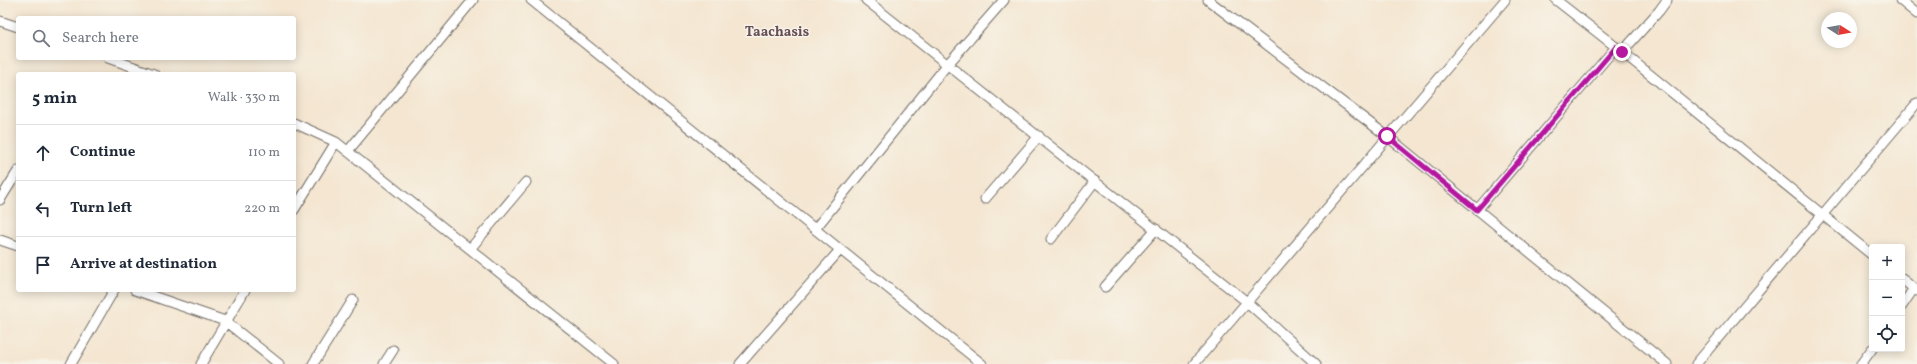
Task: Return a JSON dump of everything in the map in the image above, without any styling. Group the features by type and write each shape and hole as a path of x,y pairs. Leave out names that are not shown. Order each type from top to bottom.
{"street":[{"path":"348,151 473,0"},
{"path":"531,0 982,364"},
{"path":"866,0 947,65 1040,136 1248,302 1316,364"},
{"path":"816,229 947,65 1004,0"},
{"path":"1208,0 1387,136 1667,364"},
{"path":"1200,362 1248,302 1387,136 1505,0"},
{"path":"1556,0 1619,49 1822,216 1869,253"},
{"path":"1477,210 1619,49 1659,11 1667,0"},
{"path":"1900,0 1917,14"},
{"path":"0,21 16,26"},
{"path":"114,60 148,72"},
{"path":"1696,364 1917,103"},
{"path":"296,124 336,142 348,151 614,364"},
{"path":"985,199 1040,136"},
{"path":"296,207 336,142"},
{"path":"0,200 16,174"},
{"path":"1051,239 1095,181"},
{"path":"470,249 526,182"},
{"path":"1105,287 1156,229"},
{"path":"0,240 16,245"},
{"path":"740,364 840,250"},
{"path":"1903,280 1915,290 1905,302"},
{"path":"71,364 113,292"},
{"path":"141,292 226,321 279,364"},
{"path":"201,364 244,292"},
{"path":"313,364 353,300"},
{"path":"384,364 393,350"},
{"path":"1861,364 1870,352"}],"district":[{"name":"Taachasis","path":"777,31"}],"route":[{"path":"1387,136 1477,210 1616,47 1622,52"}]}
